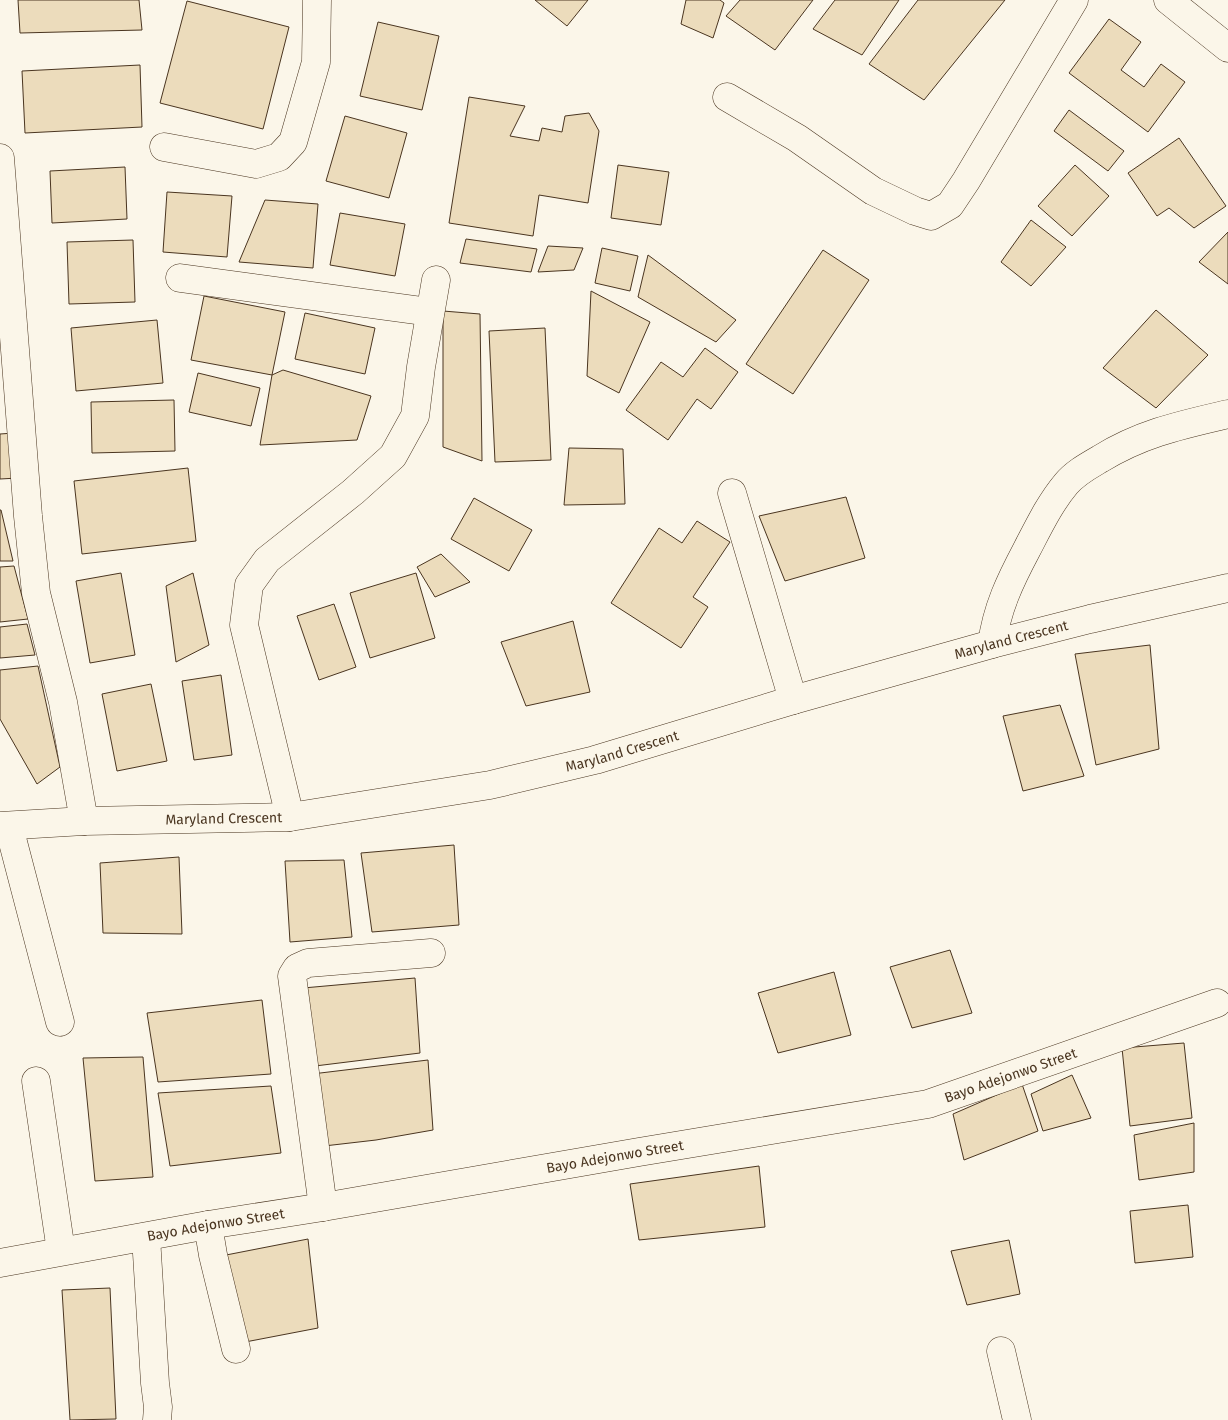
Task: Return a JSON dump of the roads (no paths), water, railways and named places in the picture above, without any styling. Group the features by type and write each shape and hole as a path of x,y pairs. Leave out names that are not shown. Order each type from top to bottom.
{"street":[{"path":"164,147 256,164 279,157 293,142 316,62 317,0"},
{"path":"727,97 797,138 873,191 931,216 950,205 989,144 1074,0"},
{"path":"1168,0 1228,48"},
{"path":"0,158 7,343 36,593 63,702 84,821"},
{"path":"180,278 430,312"},
{"path":"290,817 244,625 249,585 267,560 353,492 393,456 415,416 436,280"},
{"path":"992,644 995,624 1003,598 1015,570 1053,502 1067,482 1085,467 1134,440 1167,429 1228,414"},
{"path":"732,493 793,700"},
{"name":"Maryland Crescent","path":"5,826 84,821 290,817 490,785 596,760 793,700 992,644 1228,588"},
{"path":"5,826 60,1022"},
{"path":"323,1206 292,976 297,968 308,963 431,952"},
{"name":"Bayo Adejonwo Street","path":"0,1263 208,1225 928,1104 1217,1003"},
{"path":"36,1081 61,1251"},
{"path":"208,1225 213,1255 236,1349"},
{"path":"146,1237 158,1406 157,1420"},
{"path":"1001,1351 1017,1420"}]}
